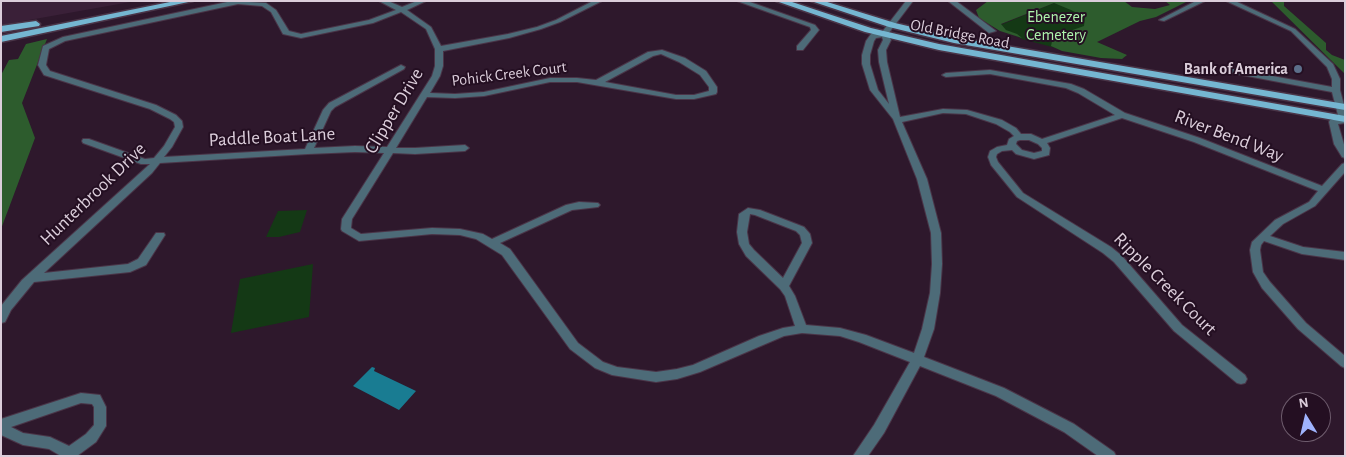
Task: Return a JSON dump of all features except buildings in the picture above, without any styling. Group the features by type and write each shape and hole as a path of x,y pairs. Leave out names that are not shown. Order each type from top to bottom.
{"main road":[{"path":"1,30 156,1"},
{"path":"1,40 189,1"},
{"name":"Old Bridge Road","path":"780,1 884,34 1006,60 1344,119"},
{"name":"Old Bridge Road","path":"815,1 892,25 972,43 1342,107"}],"street":[{"path":"382,1 404,10 429,28 439,48 509,36 539,28 599,1"},
{"path":"404,10 423,1"},
{"path":"740,1 813,26 815,30 800,48"},
{"path":"897,120 874,90 866,64 866,55 870,40 874,36 884,34 910,1"},
{"path":"951,1 992,31"},
{"path":"1162,20 1202,1"},
{"path":"1229,1 1293,30 1330,66 1336,79 1336,90 1344,119 1333,122 1338,144 1345,155"},
{"name":"Hunterbrook Drive","path":"1,319 14,295 112,206 156,162 179,127 178,122 167,114 135,100 47,73 42,65 46,48 63,39 238,2 264,4 274,11 286,32 301,36 371,22 404,10"},
{"path":"860,456 879,429 918,359 928,329 935,293 937,264 936,233 932,210 922,179 897,120 883,62 882,50 887,40 884,34"},
{"name":"Clipper Drive","path":"439,48 436,76 347,218 346,229 359,238 368,239 432,231 460,232 479,236 492,243"},
{"name":"Pohick Creek Court","path":"424,95 484,94 550,80 577,80 676,97 709,94 714,90 703,73 682,60 662,52 651,54 596,83"},
{"path":"308,151 327,110 332,105 401,67"},
{"path":"1229,70 1336,90"},
{"name":"River Bend Way","path":"946,75 990,72 1055,83 1080,91 1122,115 1197,140 1324,190"},
{"path":"897,120 943,111 967,112 999,122 1013,130 1020,137"},
{"path":"1041,142 1122,115"},
{"path":"1020,137 1031,137 1041,142 1047,150 1039,156 1024,154 1012,147 1013,139 1020,137"},
{"name":"Paddle Boat Lane","path":"86,141 136,160 156,162 196,157 308,151 355,149 415,152 465,148"},
{"name":"Ripple Creek Court","path":"1012,147 993,152 992,157 994,163 1020,194 1118,259 1172,322 1241,379"},
{"path":"1344,168 1312,204 1279,222 1262,237 1256,244 1255,259 1258,272 1266,285 1302,326 1345,364"},
{"path":"492,243 568,207 595,205"},
{"path":"784,286 806,243 806,234 800,229 757,212 748,211 744,214 742,232 744,244 750,254 784,286 790,296 802,329"},
{"path":"31,278 130,268 142,262 160,235"},
{"path":"1262,237 1302,250 1345,256"},
{"path":"492,243 506,252 574,346 599,365 616,372 656,377 677,374 696,369 763,339 802,329 840,332 862,338 918,359 1000,392 1034,408 1109,456"},
{"path":"81,398 96,400 100,407 100,426 91,438 70,455 63,449 50,443 23,439 10,434 1,427 81,398"}],"shaded area":[{"path":"1,1 136,1 1,25"}],"green space":[{"path":"988,1 1124,1 1132,7 1155,9 1170,5 1165,1 1188,1 1097,42 1127,55 1122,59 1101,58 1062,51 1051,46 1053,37 1084,26 1085,17 1071,10 1054,3 1001,24 1006,30 1022,38 1000,31 979,18 976,10"},
{"path":"1271,1 1284,1 1284,6 1326,43 1326,50 1332,55 1345,60 1345,74"},
{"name":"Ebenezer Cemetery","path":"1054,3 1128,27 1067,51 1022,39 998,26"},
{"path":"47,39 22,103 35,138 1,229 1,75 9,60 18,59 26,44"},
{"path":"307,210 300,232 279,237 266,237 278,211"},
{"path":"313,264 309,317 231,333 240,279"}],"water":[{"path":"372,367 375,368 374,371 416,391 399,410 353,386"}],"place":[{"name":"Bank of America","path":"1298,69"}]}
